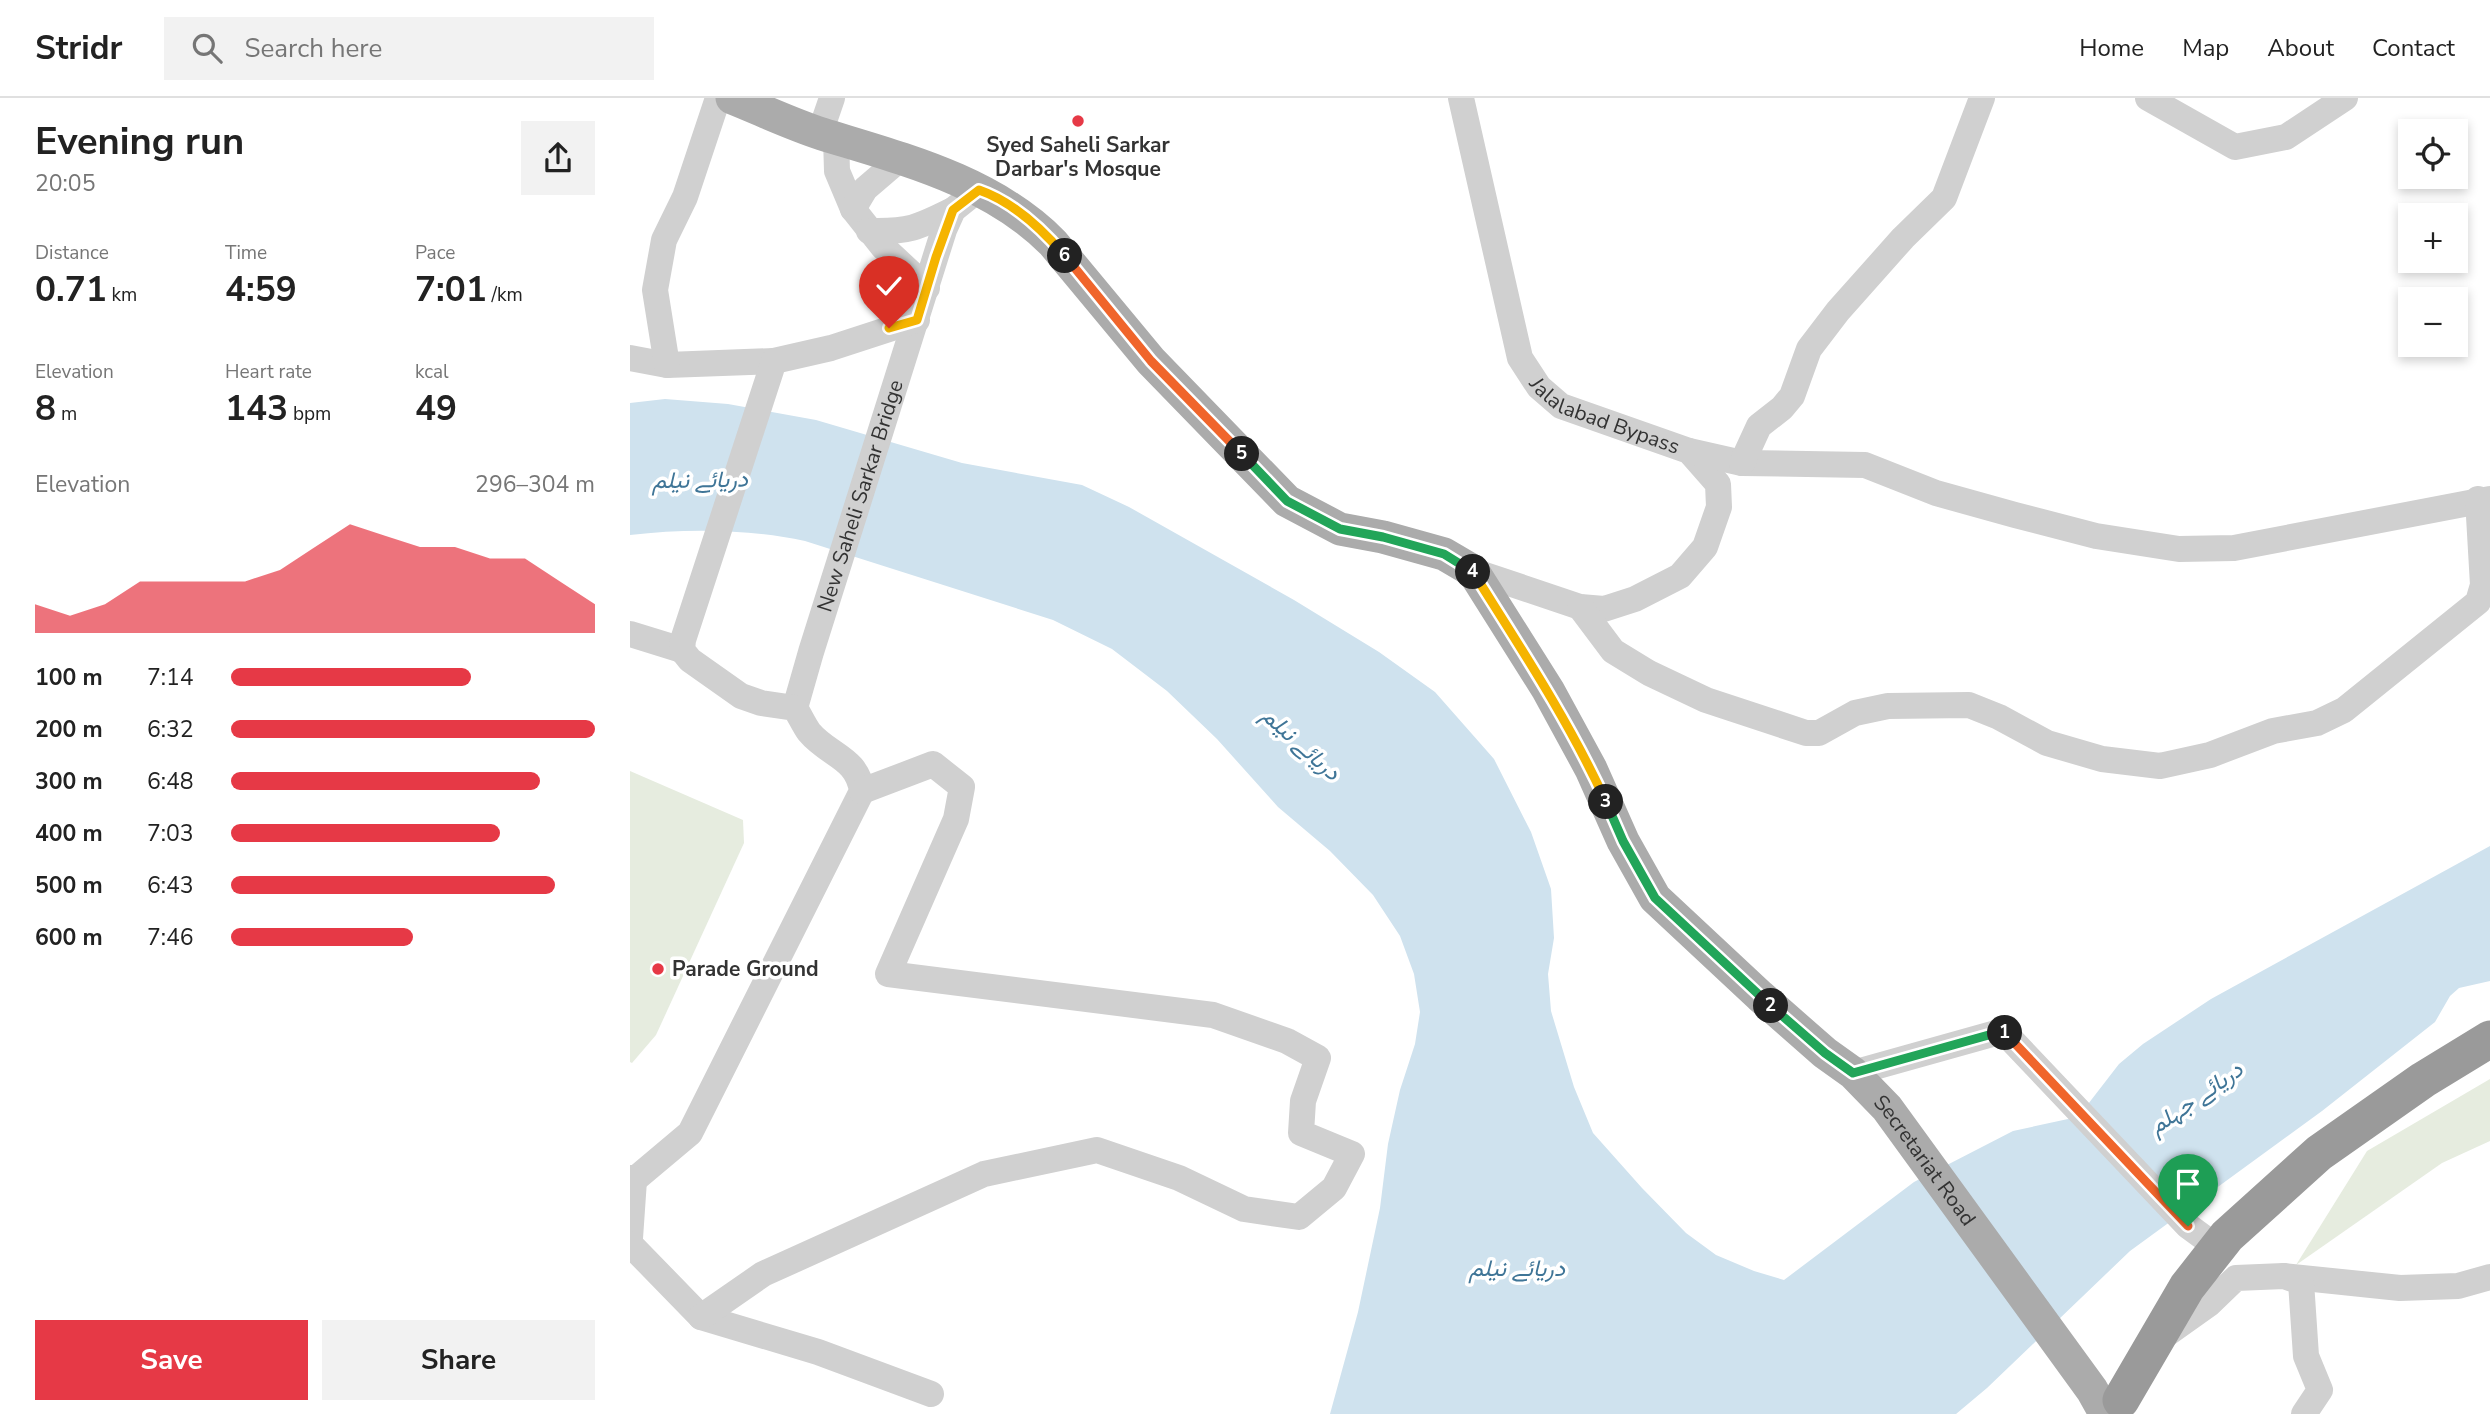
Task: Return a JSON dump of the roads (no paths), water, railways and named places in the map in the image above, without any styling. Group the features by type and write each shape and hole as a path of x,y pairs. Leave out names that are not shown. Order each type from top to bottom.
{"highway":[{"path":"2109,1405 2157,1341 2187,1287 2227,1236 2319,1153 2423,1080 2490,1039"}],"main road":[{"name":"Secretariat Road","path":"732,98 900,159 1010,205 1044,233 1151,361 1287,501 1340,529 1383,537 1444,554 1473,571 1548,690 1591,769 1623,841 1655,898 1760,996 1825,1053 1853,1073 1887,1108 2109,1405"}],"street":[{"path":"667,365 655,290 664,240 685,197 718,98"},
{"path":"832,98 828,135 836,171 853,209 883,247 927,288"},
{"name":"Jalalabad Bypass","path":"1461,98 1520,358 1539,387 1561,406 1689,451 1718,484 1719,507 1704,547 1680,576 1635,599 1604,609 1580,607 1473,571"},
{"path":"1742,463 1759,426 1782,408 1792,396 1809,349 1838,311 1903,238 1944,198 1982,98"},
{"path":"2148,98 2235,147 2286,137 2344,98"},
{"path":"853,209 865,189 900,159"},
{"path":"869,231 901,232 920,227 953,210 979,190"},
{"name":"New Saheli Sarkar Bridge","path":"796,708 811,652 944,230 953,210"},
{"path":"630,358 667,365 773,365 831,348 914,330"},
{"path":"682,650 773,365"},
{"path":"1580,607 1613,651 1648,673 1706,700 1805,733 1819,733 1855,713 1888,706 1969,705 2000,717 2047,744 2102,759 2160,766 2210,755 2273,731 2317,723 2344,710 2478,603 2483,585 2484,499 2234,548 2179,549 2096,537 1936,493 1865,465 1742,463 1689,451"},
{"path":"630,634 682,650 690,660 741,696 796,708 809,732 831,752 852,765 860,776 862,791 690,1133 631,1181 630,1238"},
{"path":"701,1317 763,1274 984,1174 1097,1150 1179,1178 1244,1209 1299,1217 1334,1188 1352,1154 1301,1133 1303,1101 1318,1058 1287,1041 1213,1016 888,974 956,819 962,787 933,764 862,791"},
{"path":"1853,1073 2003,1031 2188,1226 2218,1248"},
{"path":"630,1244 701,1317 818,1352 931,1394"},
{"path":"2157,1341 2208,1304 2236,1278 2293,1279 2400,1288 2458,1286 2490,1278"},
{"path":"2293,1279 2306,1356 2320,1390 2304,1414"}],"water":[{"name":"دریائے نیلم","path":"665,399 728,404 816,420 962,463 1082,485 1129,507 1294,600 1379,652 1435,692 1494,759 1531,832 1551,889 1554,938 1548,974 1551,1011 1574,1087 1593,1133 1686,1233 1716,1255 1754,1271 1784,1280 1914,1182 2013,1131 2068,1119 2085,1108 2119,1064 2143,1044 2211,999 2490,846 2490,981 2459,988 2450,996 2435,1022 2322,1111 2130,1251 1987,1388 1956,1414 1330,1414 1358,1312 1380,1208 1388,1144 1400,1090 1415,1044 1420,1012 1414,974 1400,936 1373,895 1330,851 1278,807 1217,739 1167,691 1112,649 1053,620 805,541 718,531 630,535 630,403"}],"place":[{"name":"Syed Saheli Sarkar Darbar's Mosque","path":"1078,121"},
{"name":"Parade Ground","path":"658,969"}],"water label":[{"name":"دریائے جہلم","path":"2196,1098"}]}
